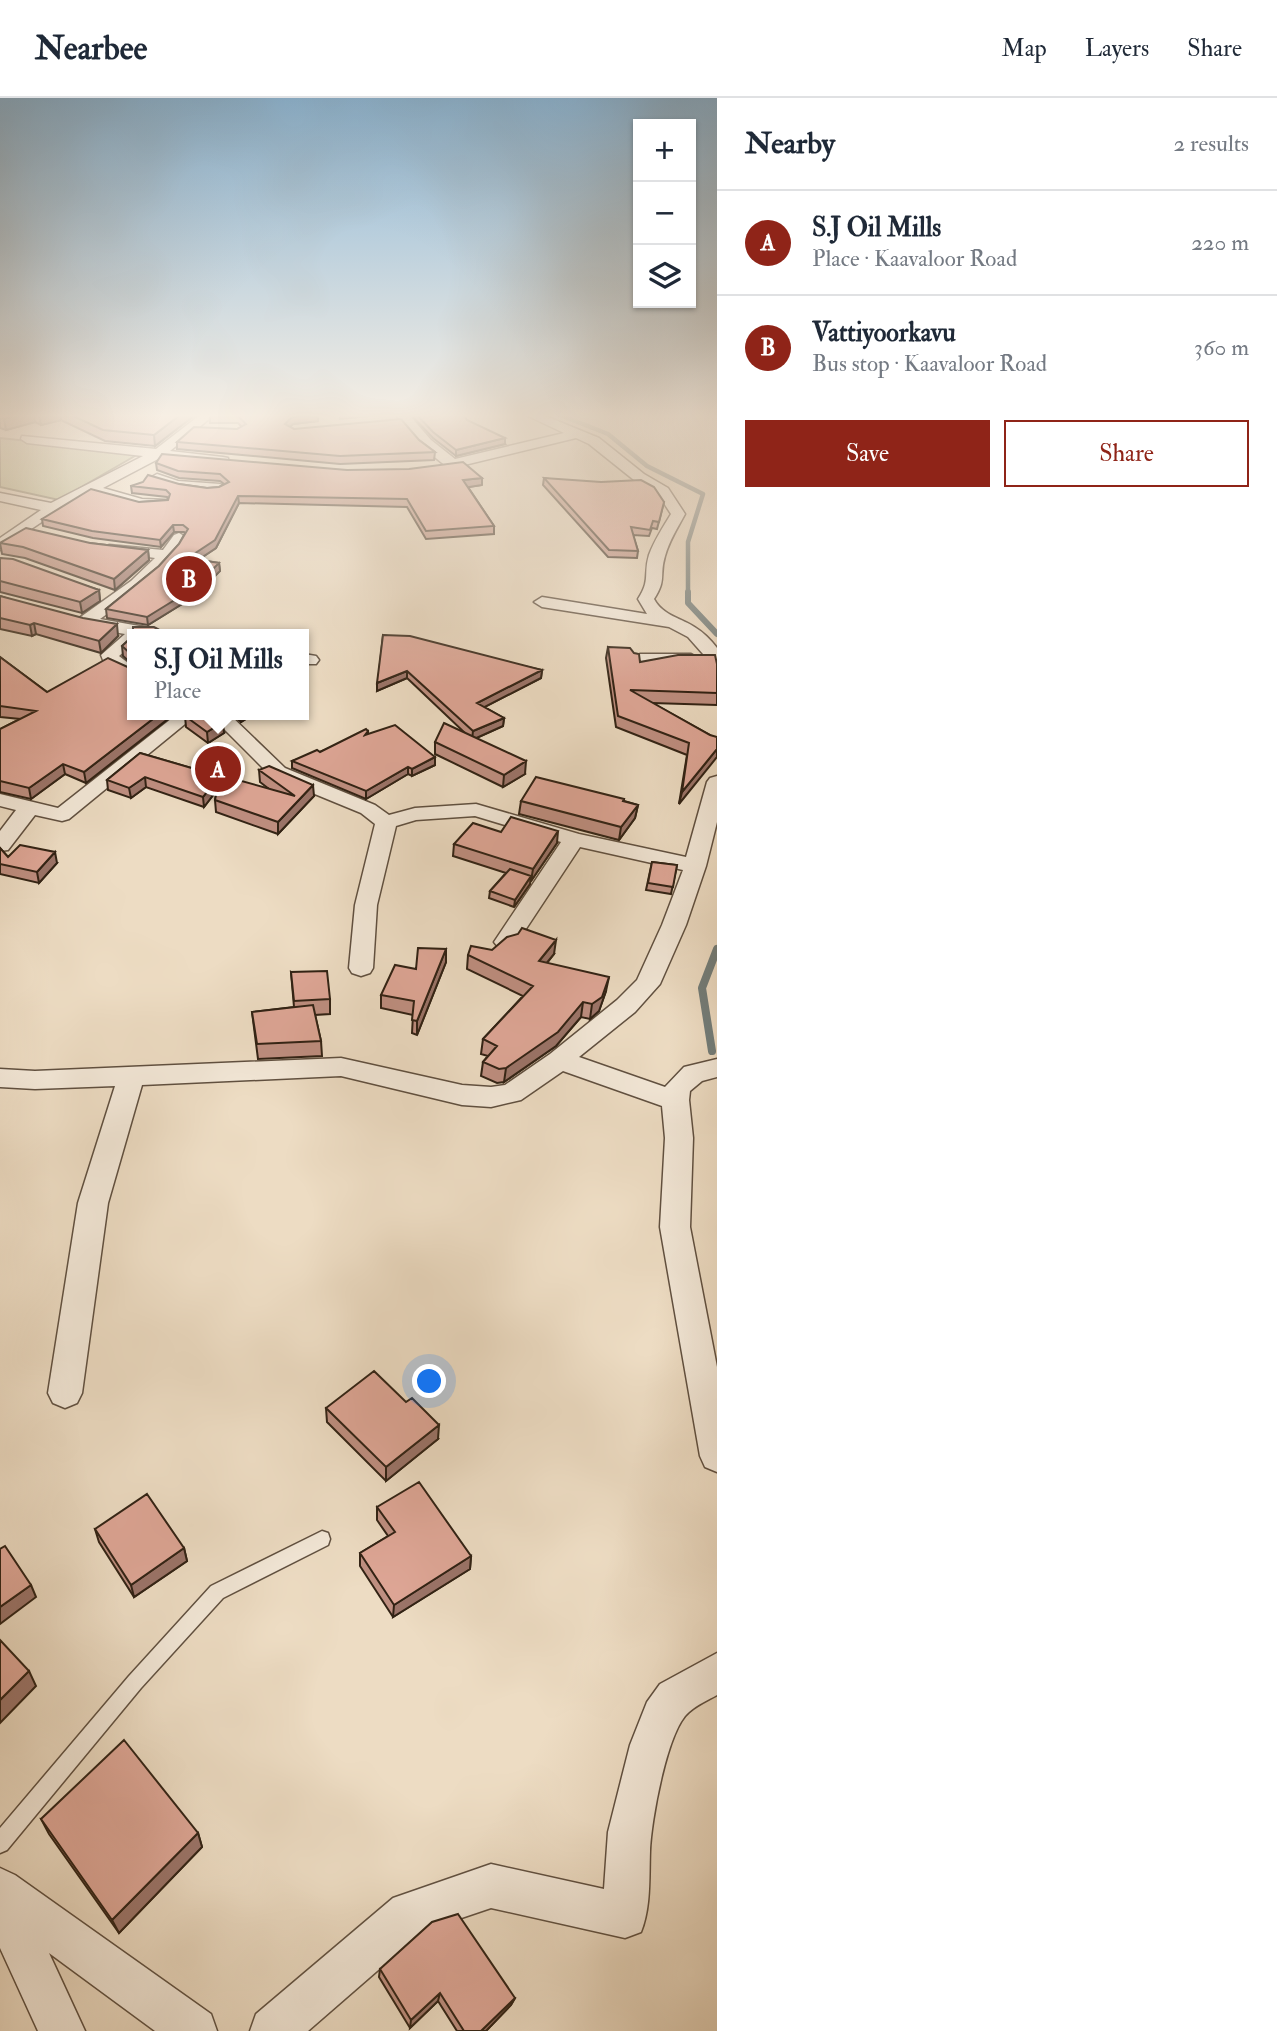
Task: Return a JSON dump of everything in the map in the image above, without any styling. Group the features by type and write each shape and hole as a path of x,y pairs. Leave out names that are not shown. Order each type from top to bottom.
{"street":[{"path":"40,505 53,508"},
{"path":"0,545 59,505"},
{"path":"674,505 678,514 654,557 655,585 646,599 649,609 687,629 717,659"},
{"path":"24,528 48,535"},
{"path":"85,622 131,592 168,555 179,538"},
{"path":"92,546 168,555"},
{"path":"97,592 119,599"},
{"path":"542,603 672,623"},
{"path":"60,615 127,631"},
{"path":"127,643 110,655 111,661 127,670"},
{"path":"640,659 717,659"},
{"path":"0,845 11,805 62,815 181,720"},
{"path":"225,720 278,772 368,809 386,822"},
{"path":"0,1078 35,1080 341,1067 462,1095 491,1097 512,1093 530,1083 559,1060 626,1006 648,984 674,925 695,866 717,782"},
{"path":"386,822 415,814 476,810 574,839 695,866"},
{"path":"361,968 366,905 386,822"},
{"path":"506,943 574,839"},
{"path":"559,1060 676,1100"},
{"path":"717,1068 703,1070 684,1080 678,1087 675,1227 717,1457"},
{"path":"65,1393 93,1203 131,1076"},
{"path":"273,2031 409,1914 491,1886 625,1916 629,1832 650,1745 661,1716 674,1698 717,1673"},
{"path":"0,1890 194,2031"},
{"path":"0,1899 62,2031"}],"lane":[{"path":"0,1843 135,1682 217,1592 322,1539"}],"building":[{"path":"65,505 233,505 215,540 188,558 219,563 194,588 147,617 106,609 159,566 179,544 188,529 183,525 173,525 160,540 92,531 42,519"},
{"path":"411,505 480,505 494,526 426,531"},
{"path":"569,505 663,505 659,522 653,521 650,530 631,527 638,551 609,550"},
{"path":"26,528 90,543 148,550 114,579 23,547 0,543"},
{"path":"0,558 13,559 99,590 80,602 0,581"},
{"path":"0,596 117,624 99,641 34,623 30,625 0,618"},
{"path":"154,627 158,629 133,629"},
{"path":"383,635 410,636 542,670 477,703 504,718 473,731 407,671 377,683"},
{"path":"608,647 630,648 639,654 640,662 678,655 715,655 717,693 630,690 717,737 717,749 682,792 689,743 618,716"},
{"path":"0,657 47,692 108,658 127,667 127,720 152,720 84,772 63,764 29,788 0,781 0,729 36,711 0,706"},
{"path":"190,720 223,722 207,732"},
{"path":"444,723 526,761 504,775 435,742"},
{"path":"395,725 435,757 412,769 408,767 366,791 292,761 317,750 320,752 366,729 368,731 365,735"},
{"path":"140,753 219,776 203,797 145,777 129,788 107,780"},
{"path":"269,766 313,785 278,822 215,800 220,775 295,796 259,770"},
{"path":"536,777 638,805 621,827 521,801"},
{"path":"511,817 558,831 533,869 454,844 473,823 501,832"},
{"path":"20,845 55,852 37,872 0,864 0,848 8,857"},
{"path":"652,862 677,865 673,887 648,883"},
{"path":"510,869 531,876 515,900 490,891"},
{"path":"522,928 556,940 539,961 609,977 602,997 592,1004 583,1002 558,1032 506,1068 499,1069 483,1062 497,1046 483,1039 533,986 468,955 471,946 492,950 507,937 518,934"},
{"path":"418,948 446,949 417,1021 412,1020 414,1001 381,995 395,965 416,969"},
{"path":"327,971 330,999 294,1001 291,972"},
{"path":"313,1005 321,1041 257,1044 252,1012"},
{"path":"374,1371 406,1402 412,1398 439,1425 386,1467 326,1408"},
{"path":"419,1482 471,1556 394,1605 360,1553 395,1532 377,1507"},
{"path":"147,1494 184,1548 131,1585 95,1529"},
{"path":"5,1546 31,1585 0,1607 0,1549"},
{"path":"0,1640 29,1671 0,1700"},
{"path":"124,1740 198,1833 112,1920 41,1819"},
{"path":"458,1914 515,1998 481,2031 464,2031 440,1993 411,2020 380,1969 432,1922"}],"waterway":[{"path":"699,505 688,542 688,603 717,634"},
{"path":"712,1051 702,988 717,949"}],"place":[{"name":"Vattiyoorkavu","path":"189,579"},
{"name":"S.J Oil Mills","path":"218,769"}]}
